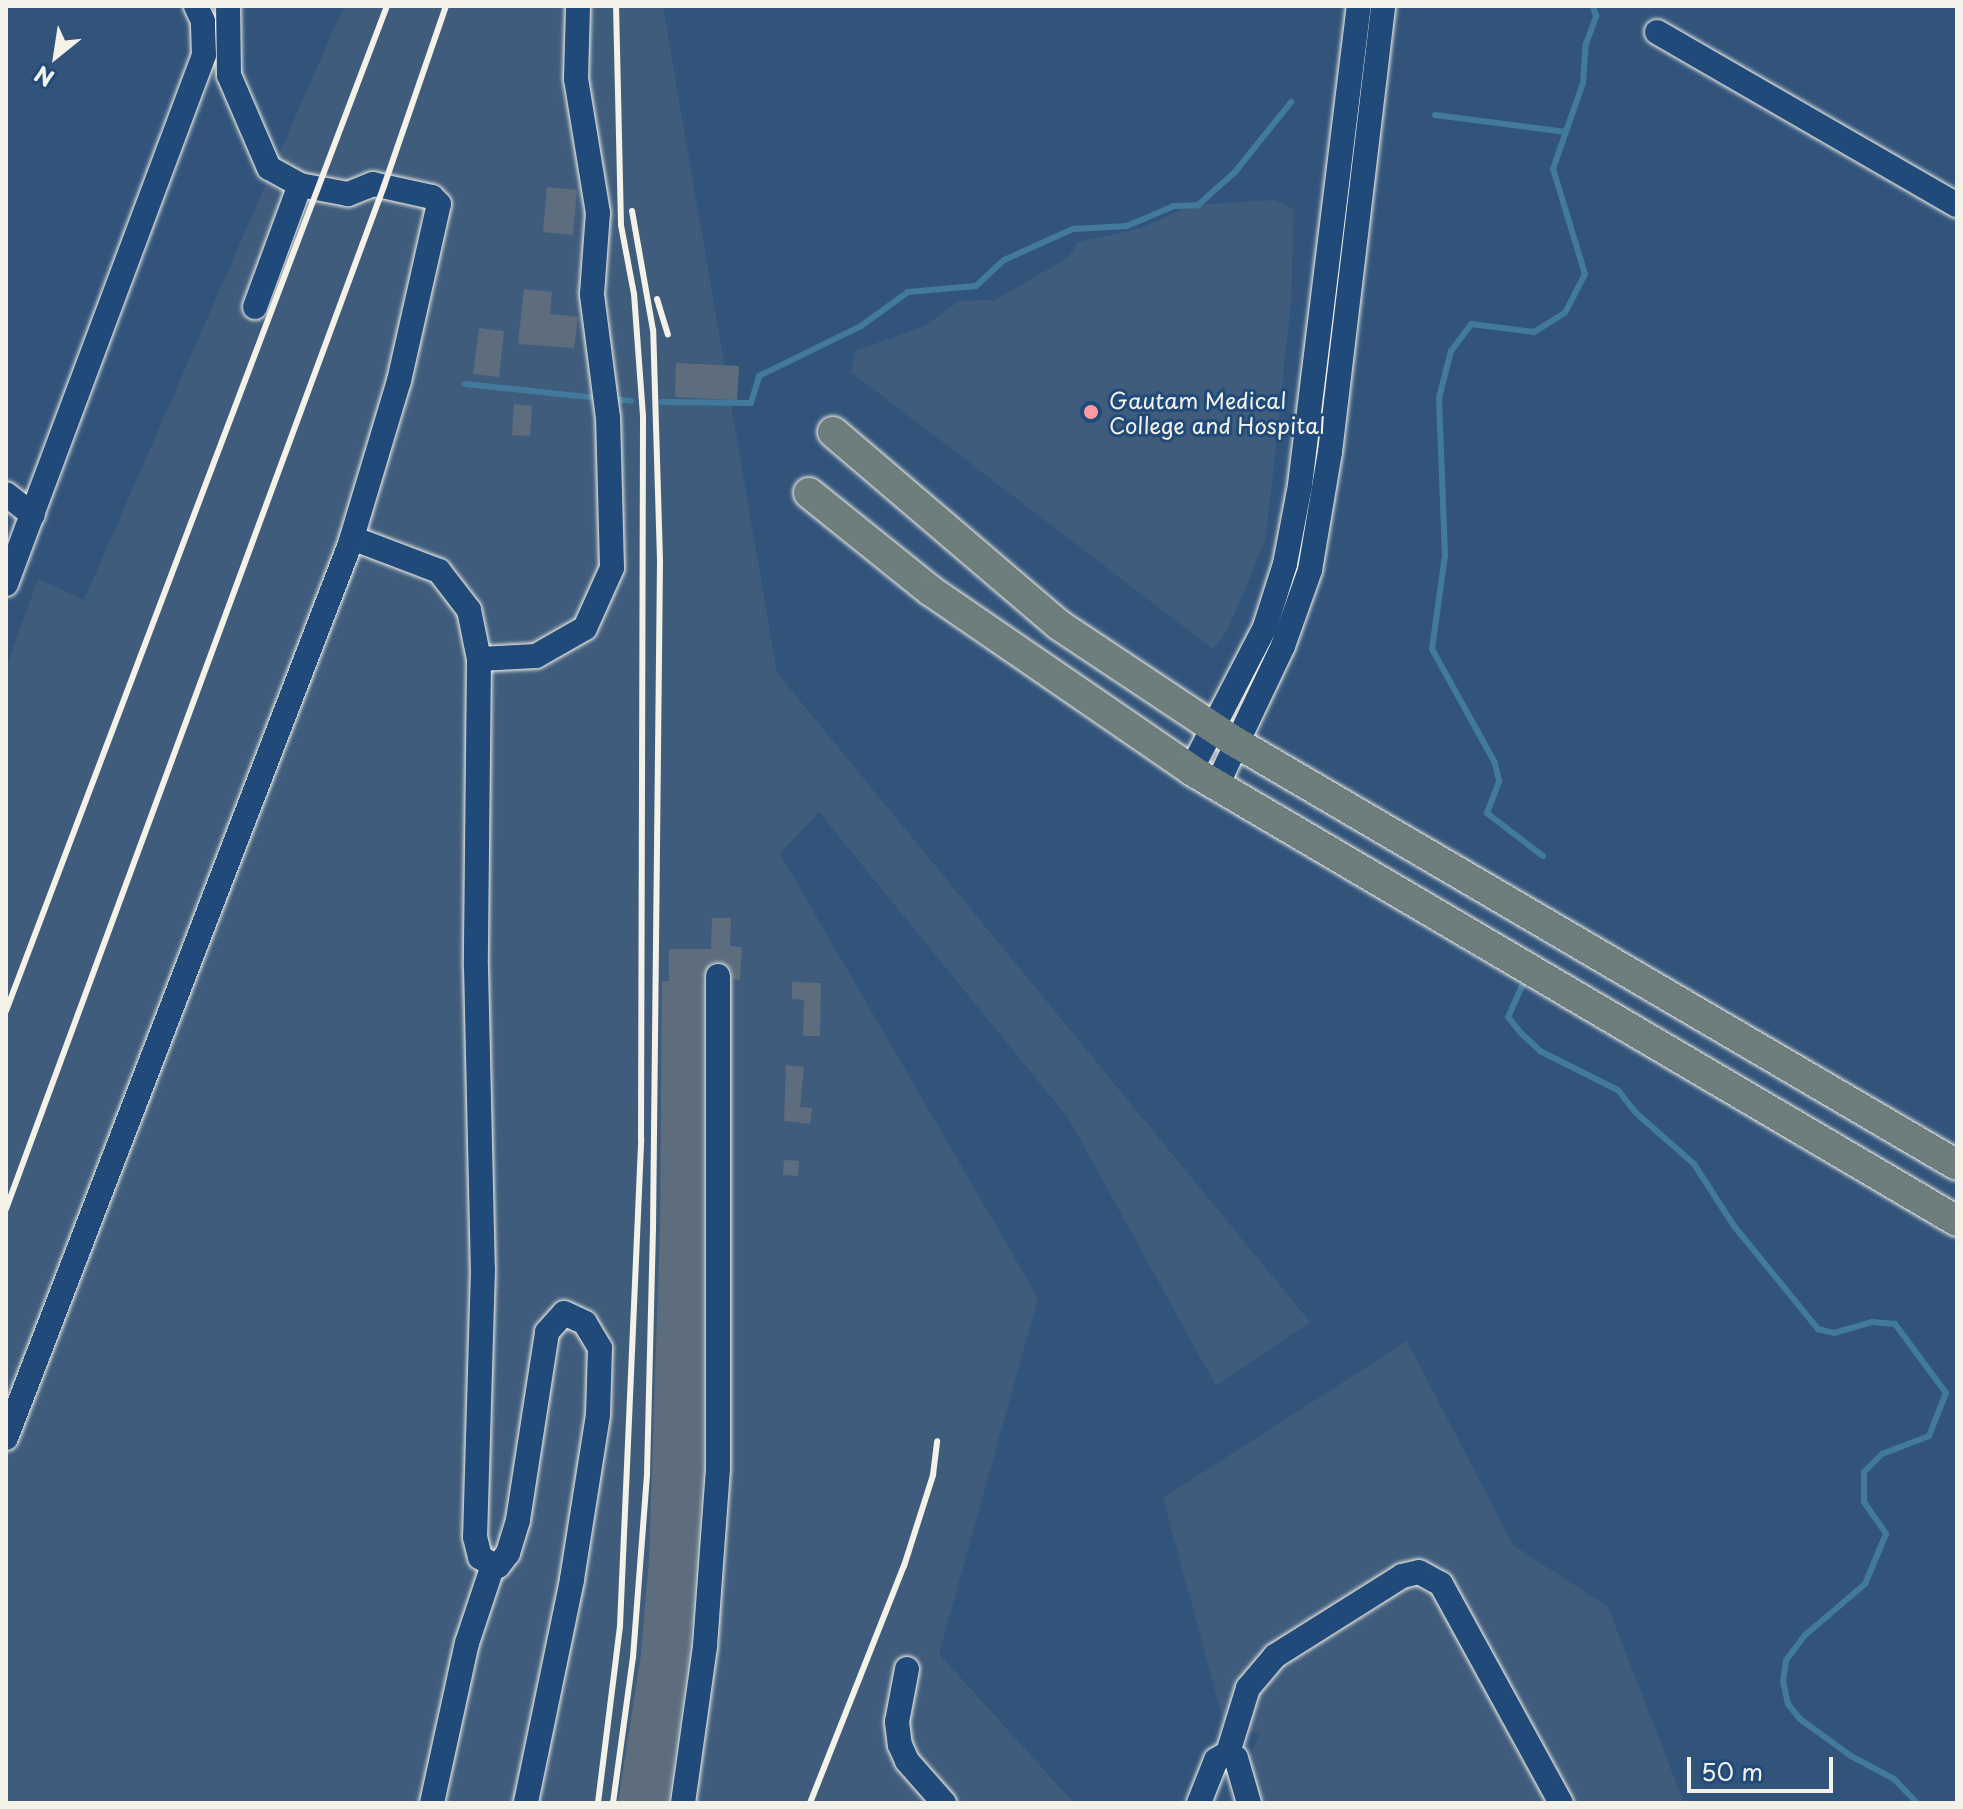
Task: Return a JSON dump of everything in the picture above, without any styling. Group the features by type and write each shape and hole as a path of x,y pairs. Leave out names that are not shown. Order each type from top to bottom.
{"main road":[{"path":"833,432 1059,625 1226,735 1957,1165"},
{"path":"809,493 931,591 1191,770 1957,1221"}],"street":[{"path":"6,584 204,55 203,21 196,6"},
{"path":"6,1438 352,538 399,381 439,204 432,197 373,184 348,194 300,185 269,168 229,75 228,6"},
{"path":"479,659 536,656 585,628 612,568 608,418 592,294 598,213 576,79 578,6"},
{"path":"1217,785 1226,735 1285,564 1300,485 1359,6"},
{"path":"1191,770 1226,735 1283,646 1310,570 1330,452 1383,6"},
{"path":"1657,32 1957,205"},
{"path":"255,307 300,185"},
{"path":"6,494 33,515"},
{"path":"352,538 439,571 469,610 479,659 476,967 483,1269 475,1537 480,1557 493,1565 498,1566 508,1553 518,1520 547,1332 564,1313 585,1323 600,1348 598,1415 572,1580 526,1803"},
{"path":"683,1803 705,1646 718,1468 718,976"},
{"path":"432,1803 467,1643 493,1565"},
{"path":"1199,1803 1216,1760 1228,1753 1248,1688 1275,1656 1402,1576 1419,1572 1441,1584 1561,1803"},
{"path":"907,1669 897,1722 900,1745 907,1761 944,1803"},
{"path":"1228,1753 1236,1758 1249,1803"}],"shaded area":[{"path":"344,6 663,6 777,673 1310,1322 1216,1386 1069,1119 819,812 780,854 1038,1298 939,1654 1074,1803 6,1803 6,668 38,579 84,600"},
{"name":"Gautam Medical College and Hospital","path":"1275,200 1294,210 1291,302 1266,538 1228,629 1213,649 851,372 855,351 925,326 959,301 995,300 1069,257 1078,242 1142,228 1191,205"},
{"path":"1407,1341 1513,1545 1608,1607 1684,1803 1231,1803 1259,1735 1223,1720 1163,1498"}],"building":[{"path":"547,187 577,190 573,235 543,232"},
{"path":"524,289 552,292 550,314 578,317 574,348 518,344"},
{"path":"479,328 504,331 499,377 473,374"},
{"path":"676,363 739,366 737,400 675,397"},
{"path":"514,404 532,406 530,436 512,435"},
{"path":"712,918 731,918 730,946 742,947 740,980 733,979 731,968 719,961 710,963 703,976 703,1467 690,1644 668,1803 618,1803 641,1654 649,1559 660,1228 662,981 669,981 669,949 711,949"},
{"path":"792,982 821,983 820,1036 803,1036 804,1000 792,999"},
{"path":"786,1065 804,1067 800,1107 812,1108 810,1124 784,1121"},
{"path":"784,1160 799,1161 798,1176 783,1175"}],"waterway":[{"path":"1543,856 1487,813 1499,781 1495,763 1432,649 1445,555 1439,398 1451,351 1471,324 1534,332 1565,313 1585,274 1553,169 1583,83 1586,44 1596,16 1593,6"},
{"path":"662,402 751,403 759,376 861,326 908,292 976,286 1004,260 1073,229 1127,226 1174,206 1198,205 1235,172 1291,102"},
{"path":"1435,115 1566,132"},
{"path":"465,384 599,398"},
{"path":"613,399 631,401"},
{"path":"1522,986 1508,1017 1522,1034 1540,1051 1618,1090 1635,1112 1694,1164 1734,1226 1818,1329 1834,1333 1872,1322 1895,1324 1946,1393 1929,1436 1882,1454 1864,1472 1864,1502 1886,1534 1865,1584 1805,1635 1786,1660 1783,1681 1788,1704 1800,1719 1851,1756 1894,1779 1917,1803"}],"railway":[{"path":"6,1011 387,6"},
{"path":"6,1209 384,186 446,6"},
{"path":"598,1803 620,1626 641,1139 643,416 634,294 621,225 616,6"},
{"path":"613,1803 633,1657 647,1474 653,1229 660,560 653,330 632,211"},
{"path":"657,299 668,334"},
{"path":"810,1803 904,1566 933,1475 937,1441"}],"place":[{"name":"Gautam Medical College and Hospital","path":"1091,412"}]}
